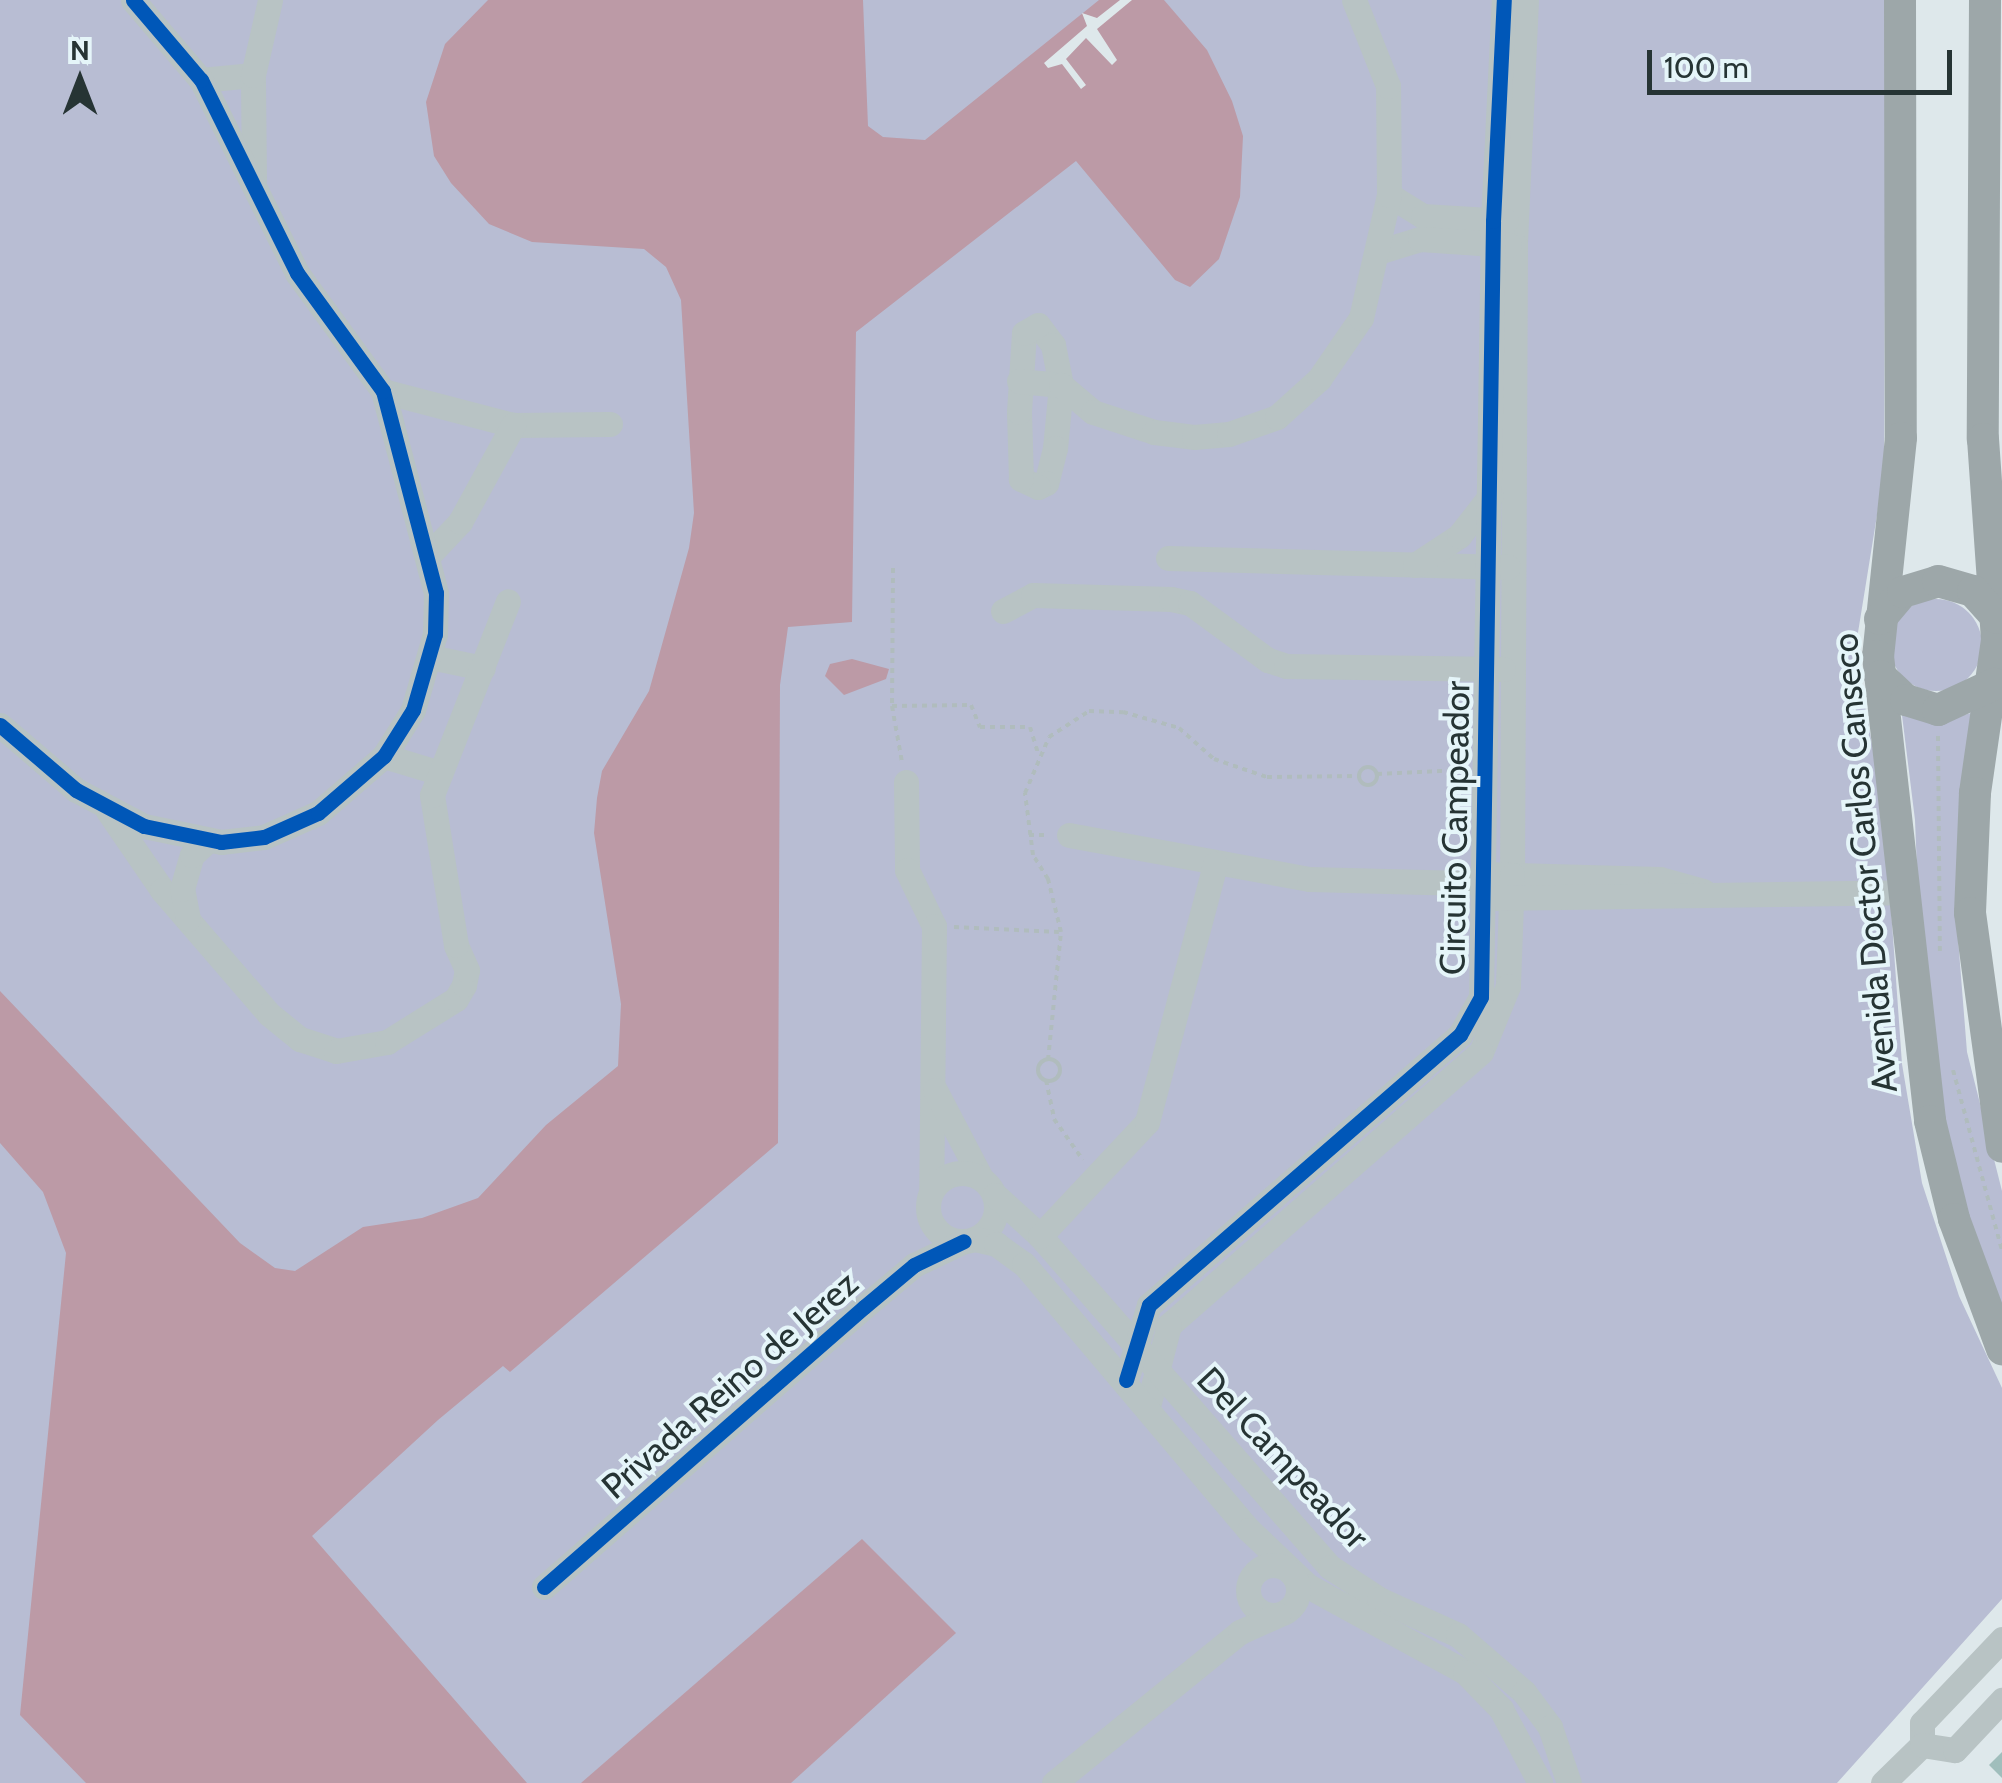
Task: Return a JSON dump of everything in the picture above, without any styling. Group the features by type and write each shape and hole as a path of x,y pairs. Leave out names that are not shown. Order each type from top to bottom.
{"main road":[{"name":"Avenida Doctor Carlos Canseco","path":"1900,0 1901,438 1880,620 1880,676 1914,1015 1940,1167 2002,1349"},
{"path":"1985,0 1993,271 1986,500 1997,618 1994,684 1975,793 1970,913 2002,1147"},
{"path":"1880,620 1904,592 1938,581 1973,591 1997,618"},
{"path":"1880,676 1906,700 1938,710 1994,684"}],"street":[{"path":"0,726 108,810 144,826 208,840 288,830 353,787 384,756 413,710 430,657 436,593 384,391 297,273 200,80 134,0"},
{"path":"254,184 254,76 270,0"},
{"path":"1019,381 1062,385 1093,412 1154,432 1194,437 1228,434 1277,417 1339,356 1361,318 1381,251 1389,194 1388,86 1354,0"},
{"name":"Circuito Campeador","path":"1492,886 1503,567 1504,0"},
{"name":"Circuito Campeador","path":"1503,567 1491,495 1504,233 1526,0"},
{"path":"200,80 254,76"},
{"path":"1389,194 1423,216 1504,233"},
{"path":"1381,251 1420,239 1504,233"},
{"path":"1038,325 1053,345 1062,385 1060,416 1046,482 1029,487 1021,478 1019,381 1024,334 1038,325"},
{"path":"384,391 513,426 610,424"},
{"path":"1019,412 1060,416 1093,412"},
{"path":"428,556 460,522 513,426"},
{"path":"1412,566 1460,536 1491,495"},
{"path":"1168,558 1503,567"},
{"path":"1003,612 1033,595 1171,598 1190,603 1268,660 1286,666 1500,669"},
{"path":"108,810 188,918 269,1014 300,1038 336,1051 387,1042 456,999 467,970 456,944 436,848 432,796 508,601"},
{"path":"430,657 483,668"},
{"name":"Circuito Campeador","path":"1148,1406 1168,1325 1481,1052 1493,1001 1487,770 1500,669"},
{"path":"384,756 440,773"},
{"name":"Del Campeador","path":"906,782 907,870 934,926 934,1090 928,1128 930,1203"},
{"path":"1068,835 1310,878 1492,886 1664,900 1703,891 1904,892"},
{"path":"188,918 182,889 192,855 208,840"},
{"path":"1040,1236 1147,1122 1216,864"},
{"name":"Circuito Campeador","path":"1148,1305 1460,1035 1493,1001"},
{"name":"Del Campeador","path":"934,1090 988,1186 1040,1236 1288,1525 1330,1567 1378,1599 1478,1648 1539,1709 1570,1783"},
{"path":"1346,1132 1364,1156"},
{"path":"914,1266 930,1203 947,1175 988,1186 992,1226 969,1240 942,1234 930,1203"},
{"name":"Del Campeador","path":"969,1240 1024,1264 1249,1530 1289,1571 1350,1614 1465,1672 1501,1709 1540,1783"},
{"name":"Privada Reino de Jerez","path":"544,1587 914,1266 969,1240"},
{"path":"1098,1306 1148,1305 1126,1380"},
{"path":"1054,1783 1240,1632 1281,1614 1297,1600 1289,1571 1288,1525"},
{"name":"Del Campeador","path":"1240,1632 1250,1587 1249,1530"},
{"path":"1281,1614 1260,1612 1250,1587 1266,1567 1289,1571 1330,1567"},
{"name":"Del Campeador","path":"1281,1614 1350,1614"},
{"path":"1883,1783 1922,1745 1922,1723 2002,1639"},
{"path":"1922,1745 1955,1750 2002,1700"}],"path":[{"path":"893,568 892,706 906,782"},
{"path":"892,706 972,705 980,728 1030,727 1038,754"},
{"path":"1377,774 1487,770"},
{"path":"934,926 1061,932"},
{"path":"1046,1080 1060,1073 1054,1060 1039,1066 1054,1119 1094,1176"}],"shaded area":[{"path":"0,0 1886,0 1884,472 1855,651 1884,810 1902,1064 1922,1183 1959,1296 2002,1388 2002,1599 1837,1783 0,1783"},
{"path":"488,0 863,0 868,126 883,137 925,140 1099,0 1164,0 1207,50 1232,101 1243,136 1240,197 1219,259 1190,287 1175,280 1076,161 856,332 852,622 788,627 780,685 778,1143 510,1372 503,1366 438,1420 312,1536 527,1783 86,1783 20,1715 66,1253 43,1192 0,1143 0,991 240,1243 275,1268 295,1271 363,1227 422,1218 478,1198 546,1125 618,1066 621,1004 594,833 602,771 649,691 689,548 694,513 681,300 666,267 644,249 532,242 489,224 451,183 434,156 426,102 445,44"},
{"path":"1936,599 1954,602 1969,612 1979,627 1979,663 1969,678 1954,688 1936,691 1918,688 1903,678 1893,663 1890,645 1893,627 1903,612 1918,602"},
{"path":"852,659 889,669 886,679 844,695 825,676 830,664"},
{"path":"1901,707 1938,722 1971,713 1957,926 1967,1052 2002,1191 2002,1312 1960,1193 1923,1017 1915,820"},
{"path":"862,1539 956,1633 791,1783 581,1783"}],"pier":[{"path":"1120,0 1132,0 1097,29 1117,60 1112,65 1086,38 1066,59 1086,85 1081,89 1062,64 1048,68 1044,63 1087,26 1082,13 1097,18"}],"building":[{"path":"2002,1752 2002,1778 1989,1765"}],"cycle path":[{"path":"0,725 76,790 144,826 221,842 264,837 318,813 384,756 413,710 435,634 436,593 383,391 297,273 201,80 133,0"},
{"path":"1126,1380 1149,1305 1460,1035 1481,997 1493,221 1504,0"},
{"path":"544,1587 914,1265 964,1241"}]}
